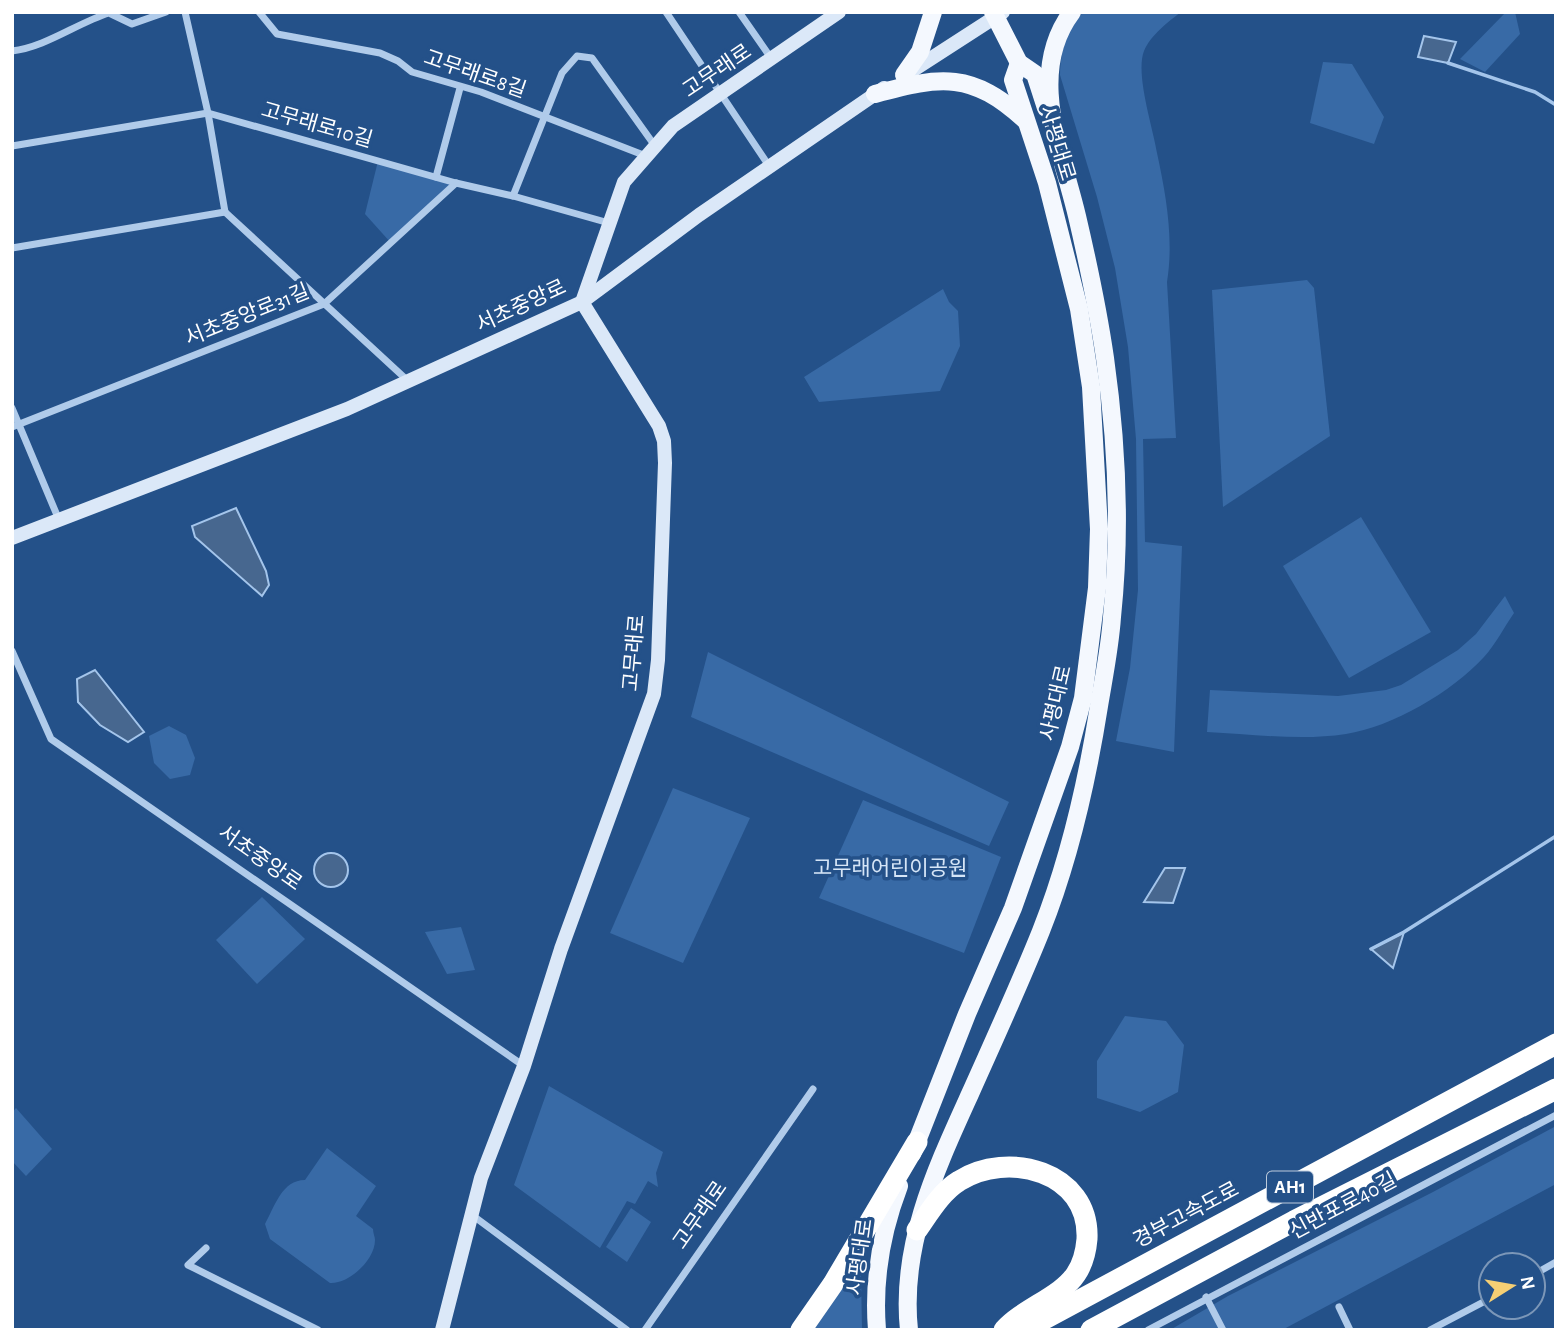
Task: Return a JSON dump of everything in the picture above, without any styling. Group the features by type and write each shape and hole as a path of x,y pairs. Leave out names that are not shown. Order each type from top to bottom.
{"highway":[{"name":"경부고속도로","path":"1024,1330 1556,1044"},
{"name":"AH1","path":"1091,1330 1294,1221 1556,1089"},
{"path":"802,1330 833,1284 917,1142"},
{"path":"917,1230 944,1194 957,1182 992,1168 1017,1166 1036,1170 1073,1195 1082,1209 1087,1230 1085,1251 1079,1269 1068,1283 1016,1316 1004,1330"}],"main road":[{"path":"904,75 920,52 933,12"},
{"path":"909,1330 910,1268 917,1230 934,1176 1042,930 1061,875 1092,753 1112,617 1117,534 1116,493 1105,356 1091,282 1053,132 1050,75 1052,58 1060,32 1072,12"},
{"name":"사평대로","path":"997,14 1019,63 1035,74 1053,132"},
{"name":"사평대로","path":"877,1330 877,1276 883,1231 967,1014 1017,896 1056,790 1083,698 1092,631 1099,529 1091,387 1079,309 1047,183 1013,80 1019,63"},
{"path":"875,94 922,82 950,81 992,94 1028,124 1039,126 1051,163 1065,175"}],"street":[{"path":"12,51 109,13 132,24 166,12"},
{"path":"185,12 208,113 225,212 408,381"},
{"name":"고무래로8길","path":"259,12 278,34 380,53 398,61 412,72 481,92 651,151"},
{"path":"666,12 769,166"},
{"name":"고무래로","path":"739,12 772,58"},
{"name":"고무래로","path":"442,1330 481,1178 524,1066 561,949 654,694 658,660 664,441 659,426 582,302 624,182 651,151 673,126 833,14"},
{"name":"서초중앙로","path":"12,538 347,409 582,302 769,166 997,14"},
{"path":"513,196 562,72 577,56 592,58 651,151"},
{"path":"436,177 460,88"},
{"name":"고무래로10길","path":"12,146 208,113 609,223"},
{"name":"서초중앙로31길","path":"15,426 324,304 456,183"},
{"path":"12,248 225,212"},
{"path":"12,408 15,426 59,521"},
{"name":"서초중앙로","path":"12,651 51,738 524,1066"},
{"name":"고무래로","path":"645,1330 813,1089"},
{"name":"신반포로40길","path":"1148,1330 1206,1297 1556,1115"},
{"path":"471,1215 627,1330"},
{"path":"206,1248 188,1265 318,1330"},
{"path":"1206,1297 1223,1330"},
{"path":"1430,1330 1477,1305"},
{"path":"1339,1307 1350,1330"}],"green space":[{"path":"1083,12 1181,12 1160,29 1147,45 1142,61 1146,101 1168,217 1170,250 1167,282 1176,438 1143,439 1145,542 1182,546 1174,752 1116,741 1130,668 1138,590 1136,439 1128,347 1115,268 1097,197 1060,75 1066,41"},
{"path":"1506,12 1515,12 1520,34 1485,72 1460,59"},
{"path":"1323,62 1352,64 1384,117 1374,144 1310,123"},
{"path":"378,161 456,183 391,243 365,214"},
{"path":"1307,280 1314,288 1330,436 1223,507 1212,290"},
{"path":"943,289 949,302 958,311 960,346 940,391 819,402 804,377"},
{"path":"1361,517 1431,632 1349,678 1283,566"},
{"path":"1505,596 1514,613 1484,657 1455,683 1401,716 1364,730 1329,736 1294,737 1207,732 1210,690 1338,696 1386,690 1401,685 1458,650 1476,634"},
{"path":"708,652 1009,802 989,846 691,717"},
{"path":"169,726 186,735 195,758 190,775 170,779 154,763 149,736"},
{"path":"673,788 750,818 683,963 610,933"},
{"name":"고무래어린이공원","path":"863,800 1001,857 964,953 819,898"},
{"path":"262,897 305,939 257,984 216,940"},
{"path":"461,927 475,970 447,974 425,932"},
{"path":"1125,1016 1166,1021 1184,1045 1178,1092 1140,1112 1097,1098 1097,1061"},
{"path":"549,1086 663,1152 656,1173 658,1187 648,1181 635,1204 627,1201 600,1248 514,1185"},
{"path":"16,1108 52,1149 26,1176 12,1161 12,1113"},
{"path":"1556,1126 1556,1184 1282,1330 1170,1330 1228,1296"},
{"path":"327,1148 376,1186 356,1216 373,1229 375,1240 371,1255 353,1275 330,1283 270,1239 265,1224 285,1189 290,1184 305,1180"},
{"path":"631,1208 651,1222 627,1262 606,1247"},
{"path":"858,1268 861,1274 862,1330 808,1330 839,1285"}],"shaded area":[{"path":"1424,36 1456,42 1448,63 1418,57"},
{"path":"236,508 266,571 269,585 262,596 195,537 192,526"},
{"path":"95,670 144,732 128,742 100,725 78,702 77,679"},
{"path":"331,853 343,858 348,870 343,882 331,887 319,882 314,870 319,858"},
{"path":"1165,868 1185,868 1173,903 1144,902"},
{"path":"1404,932 1393,968 1371,949"}],"waterway":[{"path":"1448,63 1535,92 1556,105"},
{"path":"1371,949 1404,932 1556,836"}]}
